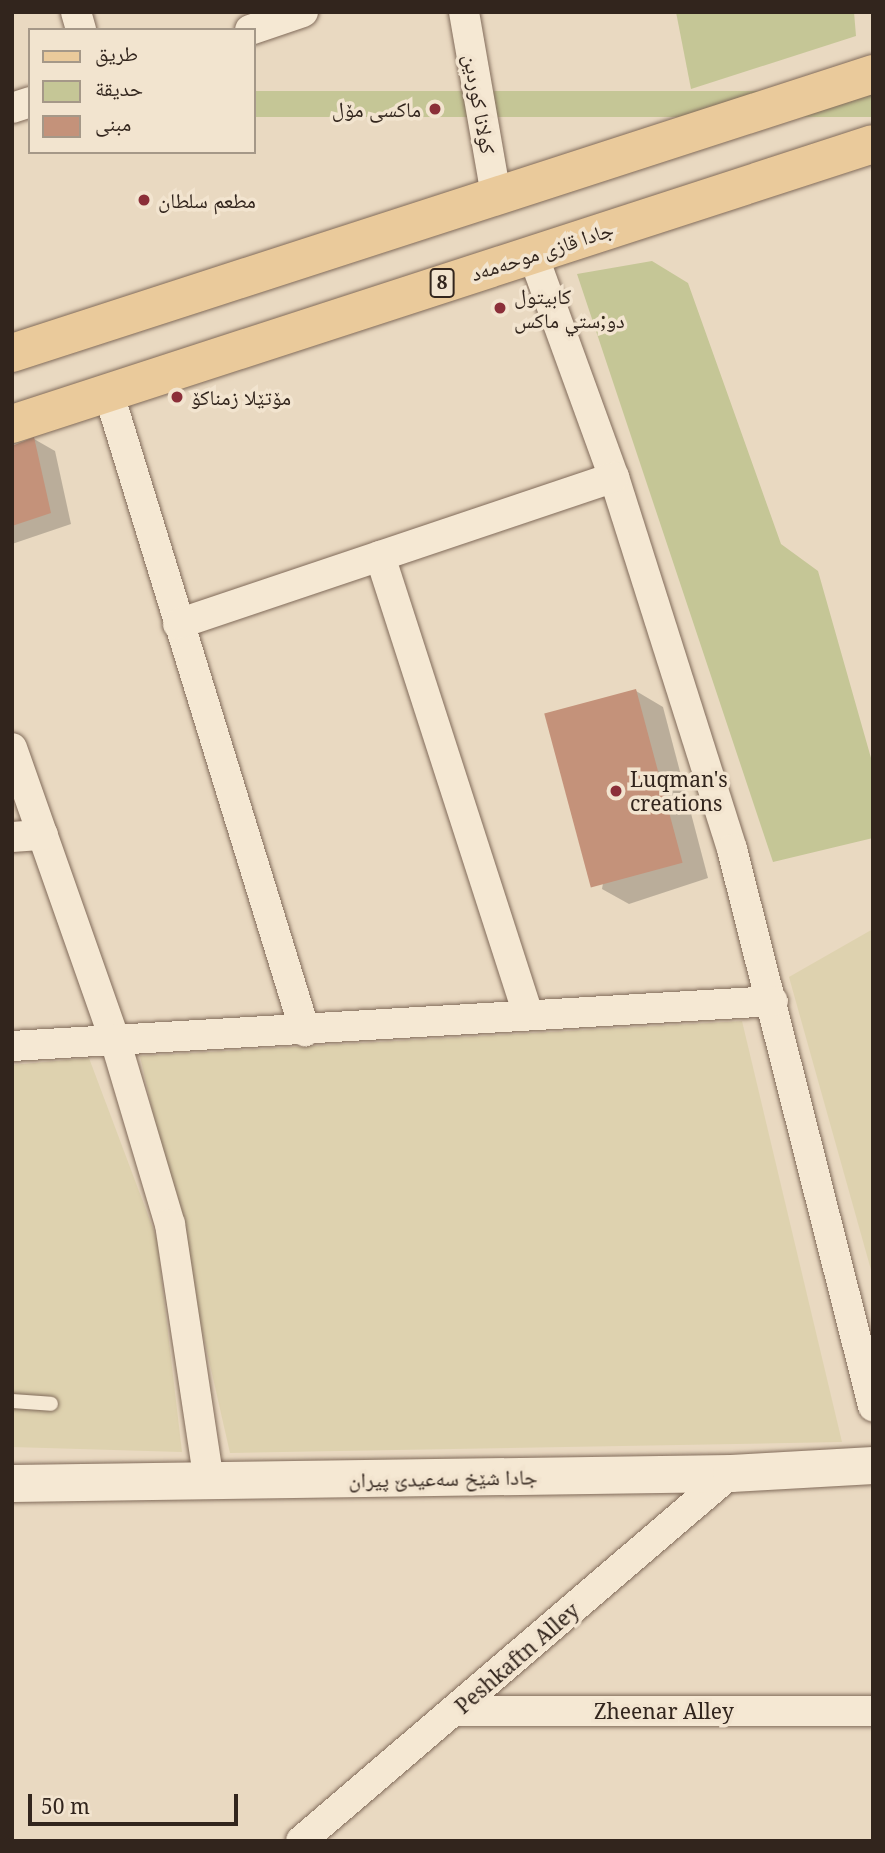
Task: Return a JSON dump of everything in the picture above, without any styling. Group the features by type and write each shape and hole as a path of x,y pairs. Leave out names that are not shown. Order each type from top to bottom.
{"main road":[{"path":"12,353 873,74"},
{"name":"جادا قازی موحەمەد","path":"12,424 873,144"}],"street":[{"path":"256,28 303,12"},
{"name":"کولانا کوردین","path":"464,12 496,196"},
{"path":"533,255 614,477 732,849 774,1001 873,1406"},
{"path":"108,391 305,1031"},
{"path":"178,624 614,477"},
{"path":"380,556 528,1015"},
{"path":"12,748 115,1040 170,1224 209,1483"},
{"path":"12,837 43,835"},
{"path":"12,1046 305,1031 774,1001"},
{"name":"جادا شێخ سەعیدێ پیران","path":"12,1483 209,1483 731,1473 873,1465"},
{"name":"Peshkaftn Alley","path":"301,1841 731,1473"},
{"name":"Zheenar Alley","path":"456,1711 873,1711"}],"lane":[{"path":"12,1401 51,1404"}],"shaded area":[{"path":"873,929 873,1277 789,977"},
{"path":"742,1021 842,1442 230,1453 140,1056"},
{"path":"89,1058 157,1239 182,1452 12,1447 12,1065"}],"green space":[{"path":"676,12 854,12 856,36 691,89"},
{"path":"12,91 28,91 28,117 12,117"},
{"path":"256,91 873,91 873,117 256,117"},
{"path":"652,261 688,283 781,544 818,571 873,765 873,838 773,862 577,274"}],"building":[{"path":"34,437 51,513 12,526 12,446"},
{"name":"Luqman's creations","path":"636,689 683,863 591,887 544,714"}],"place":[{"name":"ماکسی مۆل","path":"435,109"},
{"name":"مطعم سلطان","path":"144,200"},
{"name":"كابيتول دو;ستي ماكس","path":"500,308"},
{"name":"مۆتێلا زمناکۆ","path":"177,397"},
{"name":"Luqman's creations","path":"616,791"}]}
